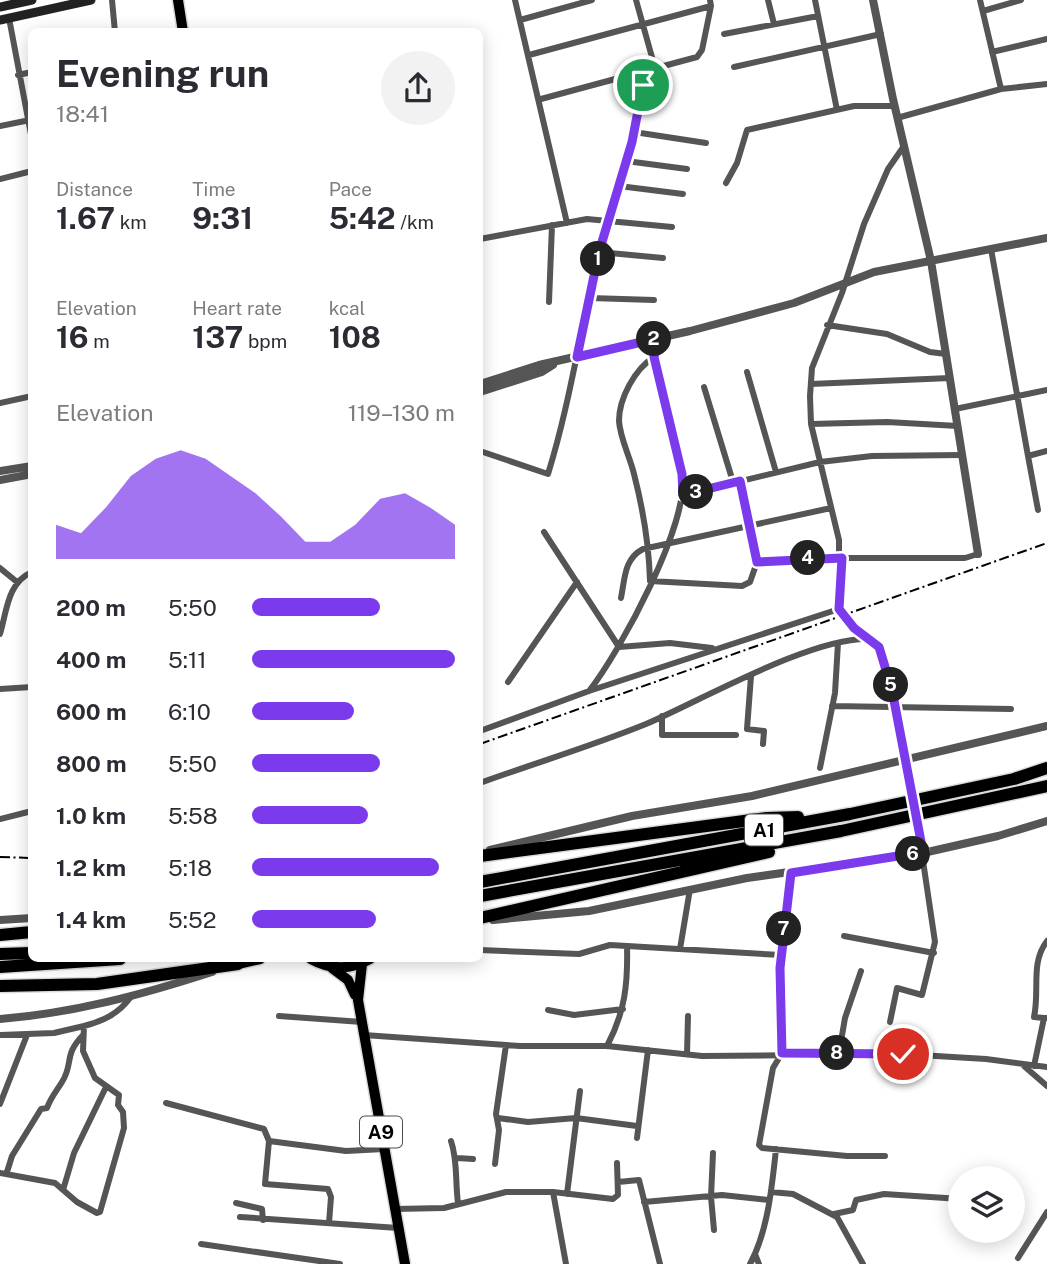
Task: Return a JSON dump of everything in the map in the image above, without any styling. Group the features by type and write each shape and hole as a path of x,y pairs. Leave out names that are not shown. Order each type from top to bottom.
{"highway":[{"name":"A1","path":"483,881 837,816 1014,779 1047,768"},
{"name":"A1","path":"483,895 841,831 1047,786"},
{"path":"483,854 767,818 837,816"},
{"path":"483,919 693,871 841,831"},
{"path":"0,935 28,932"},
{"path":"0,954 28,953"},
{"path":"0,967 75,962"},
{"path":"0,986 97,984 238,964"}],"main road":[{"path":"0,7 32,0"},
{"path":"4,19 91,0"},
{"path":"178,0 182,28"},
{"path":"238,964 247,962"},
{"path":"318,962 331,967 346,968 363,962"},
{"name":"A9","path":"358,1000 366,962"},
{"name":"A9","path":"331,967 348,980 358,1000 405,1264"}],"street":[{"path":"112,0 115,28"},
{"path":"514,0 541,99 567,223"},
{"path":"520,20 570,3 592,0"},
{"path":"636,0 655,68"},
{"path":"768,0 774,24"},
{"path":"815,0 827,47 837,110"},
{"path":"757,562 842,558 965,558 978,554 931,261 894,106 873,0"},
{"path":"980,0 1001,89"},
{"path":"983,11 1021,0"},
{"path":"529,55 711,3 701,54 541,99"},
{"path":"724,34 818,16"},
{"path":"4,19 28,116"},
{"path":"734,66 881,34"},
{"path":"992,52 1047,39"},
{"path":"19,75 28,73"},
{"path":"897,118 1001,89 1047,83"},
{"path":"483,452 548,474 562,429 599,252 634,132 643,85"},
{"path":"726,183 737,163 747,130 853,106 894,106"},
{"path":"0,126 28,120"},
{"path":"634,132 706,143"},
{"path":"890,1023 897,988 922,995 934,953 933,921 896,709 879,647 872,639 854,628 839,609 842,558 811,424 811,384 812,368 845,283 864,224 888,169 904,146"},
{"path":"626,161 687,169"},
{"path":"0,179 28,172"},
{"path":"619,186 683,194"},
{"path":"483,238 552,225 608,219 672,228"},
{"path":"549,302 552,225"},
{"path":"483,383 794,303 874,272 1047,239"},
{"path":"991,249 1038,510"},
{"path":"599,252 663,258"},
{"path":"590,298 654,300"},
{"path":"827,326 887,334 930,352 946,354"},
{"path":"589,691 619,647 670,541 683,495 682,474 654,357 659,338"},
{"path":"650,581 649,547 642,505 619,425 620,408 639,366 654,357"},
{"path":"483,391 542,372 559,362"},
{"path":"747,372 776,472"},
{"path":"811,384 950,378"},
{"path":"650,581 747,585 757,562 736,481 705,387"},
{"path":"955,408 1047,390"},
{"path":"0,402 28,397"},
{"path":"811,424 887,422 958,426"},
{"path":"1028,456 1047,451"},
{"path":"683,495 820,463 872,456 962,455"},
{"path":"0,471 28,467"},
{"path":"0,480 28,475"},
{"path":"621,598 632,555 649,547 831,508"},
{"path":"544,532 619,647"},
{"path":"0,568 17,582"},
{"path":"0,634 17,582 28,575"},
{"path":"508,682 577,582"},
{"path":"483,730 589,691 839,609"},
{"path":"483,782 662,716 751,676 838,643 850,639 872,639"},
{"path":"619,647 670,643 718,648"},
{"path":"820,768 832,706 838,643"},
{"path":"751,676 747,729 764,732 763,744"},
{"path":"0,689 28,687"},
{"path":"832,706 1011,709"},
{"path":"662,716 662,735 736,735"},
{"path":"483,853 632,816 752,796 1047,726"},
{"path":"0,820 28,812"},
{"path":"483,920 589,911 690,889 923,852 998,836 1047,821"},
{"path":"791,873 781,955 782,1053 773,1068 759,1145 847,1156 885,1156"},
{"path":"680,949 690,889"},
{"path":"0,920 28,918"},
{"path":"844,936 934,953"},
{"path":"1034,1066 1046,1018 1034,1017 1038,1002 1039,952 1047,941"},
{"path":"483,950 579,954 598,947 627,946 781,955"},
{"path":"607,1046 624,1009 628,981 627,946"},
{"path":"0,1019 54,1014 130,998 238,964"},
{"path":"839,1053 845,1018 861,971"},
{"path":"1037,973 1047,975"},
{"path":"0,1035 84,1030 124,1007 130,998"},
{"path":"548,1010 574,1014 624,1009"},
{"path":"279,1016 362,1022"},
{"path":"687,1054 688,1016"},
{"path":"84,1030 83,1051 95,1078 119,1095 118,1105 123,1112 124,1128 100,1212 77,1202 55,1183 3,1172 41,1109 47,1108 51,1096 64,1080 72,1045 84,1030"},
{"path":"0,1104 27,1035"},
{"path":"364,1035 506,1045 607,1046 687,1054 839,1053 986,1059 1047,1067"},
{"path":"495,1164 506,1045"},
{"path":"636,1138 648,1050"},
{"path":"1023,1065 1047,1086"},
{"path":"63,1190 74,1153 106,1087"},
{"path":"567,1194 580,1091"},
{"path":"166,1103 264,1129 269,1141 265,1184 328,1189 331,1197 329,1223"},
{"path":"498,1118 528,1122 576,1118 637,1126"},
{"path":"269,1141 346,1151 384,1149"},
{"path":"451,1141 457,1158 455,1178 458,1203"},
{"path":"750,1264 771,1192 776,1149"},
{"path":"713,1153 710,1196 714,1230"},
{"path":"457,1158 473,1159"},
{"path":"395,1209 444,1208 506,1192 553,1192 613,1199 618,1195 617,1163"},
{"path":"618,1182 639,1180 660,1264"},
{"path":"553,1192 566,1264"},
{"path":"771,1192 793,1194 834,1214 863,1264"},
{"path":"834,1214 853,1210 856,1200 884,1194 948,1198"},
{"path":"644,1202 710,1196 741,1196 768,1200"},
{"path":"236,1203 262,1209 263,1220"},
{"path":"1018,1258 1047,1212"},
{"path":"240,1217 398,1228"},
{"path":"201,1244 341,1264"},
{"path":"755,1254 759,1264"}],"railway":[{"path":"483,743 1047,543"},
{"path":"0,857 28,858"}],"route":[{"path":"643,85 632,142 599,252 577,357 659,338 654,357 682,474 683,495 740,481 757,562 842,558 839,609 854,628 872,639 879,647 892,690 923,852 791,873 781,948 782,1053 903,1054"}]}
